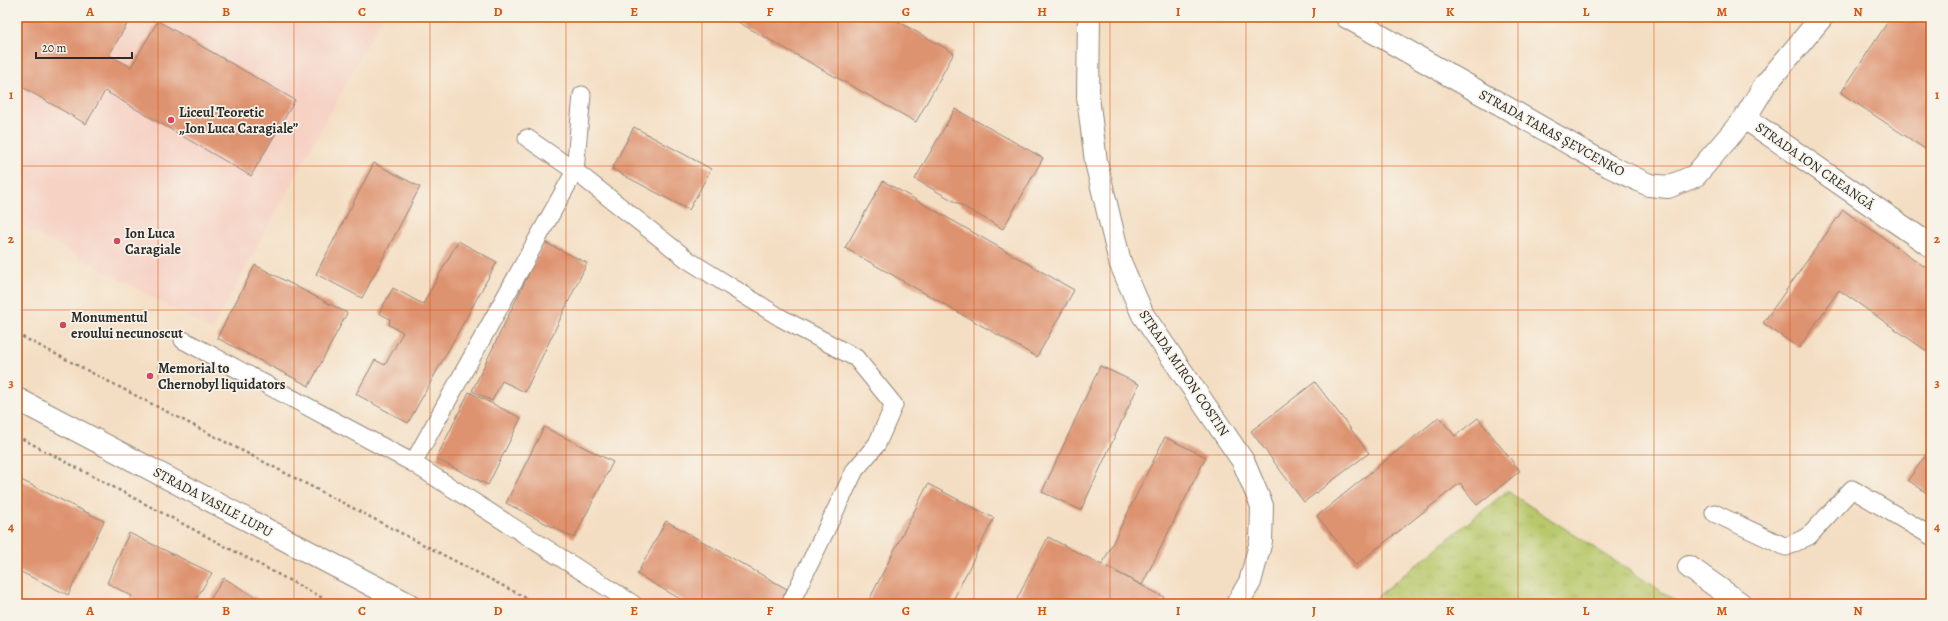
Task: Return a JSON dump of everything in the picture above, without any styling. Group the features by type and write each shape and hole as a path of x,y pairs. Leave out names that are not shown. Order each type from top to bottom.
{"street":[{"name":"STRADA MIRON COSTIN","path":"1089,17 1088,97 1096,162 1120,262 1143,315 1243,461 1262,506 1261,542 1250,582 1237,604"},
{"name":"STRADA TARAS ȘEVCENKO","path":"1348,17 1609,166 1648,185 1668,187 1695,176 1745,118"},
{"name":"STRADA ION CREANGĂ","path":"1822,17 1765,85 1745,118 1931,246"},
{"name":"STRADA VASILE LUPU","path":"17,400 408,604"},
{"path":"1689,567 1741,604"}],"lane":[{"path":"413,463 575,171 582,95"},
{"path":"526,138 575,171 688,260 781,318 856,358 894,405 877,444 855,470 790,604"},
{"path":"183,340 413,463 633,604"},
{"path":"1714,513 1786,547 1809,536 1852,489 1931,536"}],"path":[{"path":"17,334 538,604"},
{"path":"17,436 334,604"}],"shaded area":[{"name":"Liceul Teoretic „Ion Luca Caragiale”","path":"17,17 382,17 212,330 17,223"}],"green space":[{"path":"1507,491 1681,604 1368,604"}],"building":[{"path":"17,17 116,17 127,24 109,55 131,67 158,21 295,100 251,176 105,91 86,124 17,84"},
{"path":"729,17 890,17 954,53 916,122"},
{"path":"1891,17 1931,17 1931,153 1841,93"},
{"path":"955,109 1043,158 1003,229 915,179"},
{"path":"634,127 711,169 689,210 612,169"},
{"path":"374,163 420,187 362,298 316,274"},
{"path":"883,181 1074,290 1037,357 845,248"},
{"path":"1843,210 1931,271 1931,354 1839,290 1799,348 1763,323"},
{"path":"458,241 497,262 408,423 356,394 375,360 385,365 403,332 389,325 390,319 379,313 393,288 423,304"},
{"path":"544,242 587,263 525,392 502,381 492,401 472,391"},
{"path":"255,265 347,313 309,386 217,338"},
{"path":"1100,366 1139,384 1081,510 1042,492"},
{"path":"1315,382 1369,453 1304,502 1251,431"},
{"path":"469,392 521,418 488,485 436,459"},
{"path":"1439,417 1455,436 1478,418 1520,471 1477,505 1460,483 1356,565 1317,516"},
{"path":"544,427 613,462 574,538 506,503"},
{"path":"1165,437 1206,457 1142,585 1107,567 1164,597 1160,604 1083,604 1080,602 1079,604 1026,604 1017,599 1048,537 1102,565"},
{"path":"1931,448 1931,496 1908,480"},
{"path":"17,478 104,521 68,595 17,570"},
{"path":"928,484 994,518 951,604 867,604"},
{"path":"666,521 787,589 779,604 689,604 637,574"},
{"path":"129,533 212,573 193,604 127,604 132,596 107,583"},
{"path":"224,578 260,600 258,604 207,604"}],"place":[{"name":"Liceul Teoretic „Ion Luca Caragiale”","path":"171,120"},
{"name":"Ion Luca Caragiale","path":"117,241"},
{"name":"Monumentul eroului necunoscut","path":"63,325"},
{"name":"Memorial to Chernobyl liquidators","path":"150,376"}]}
